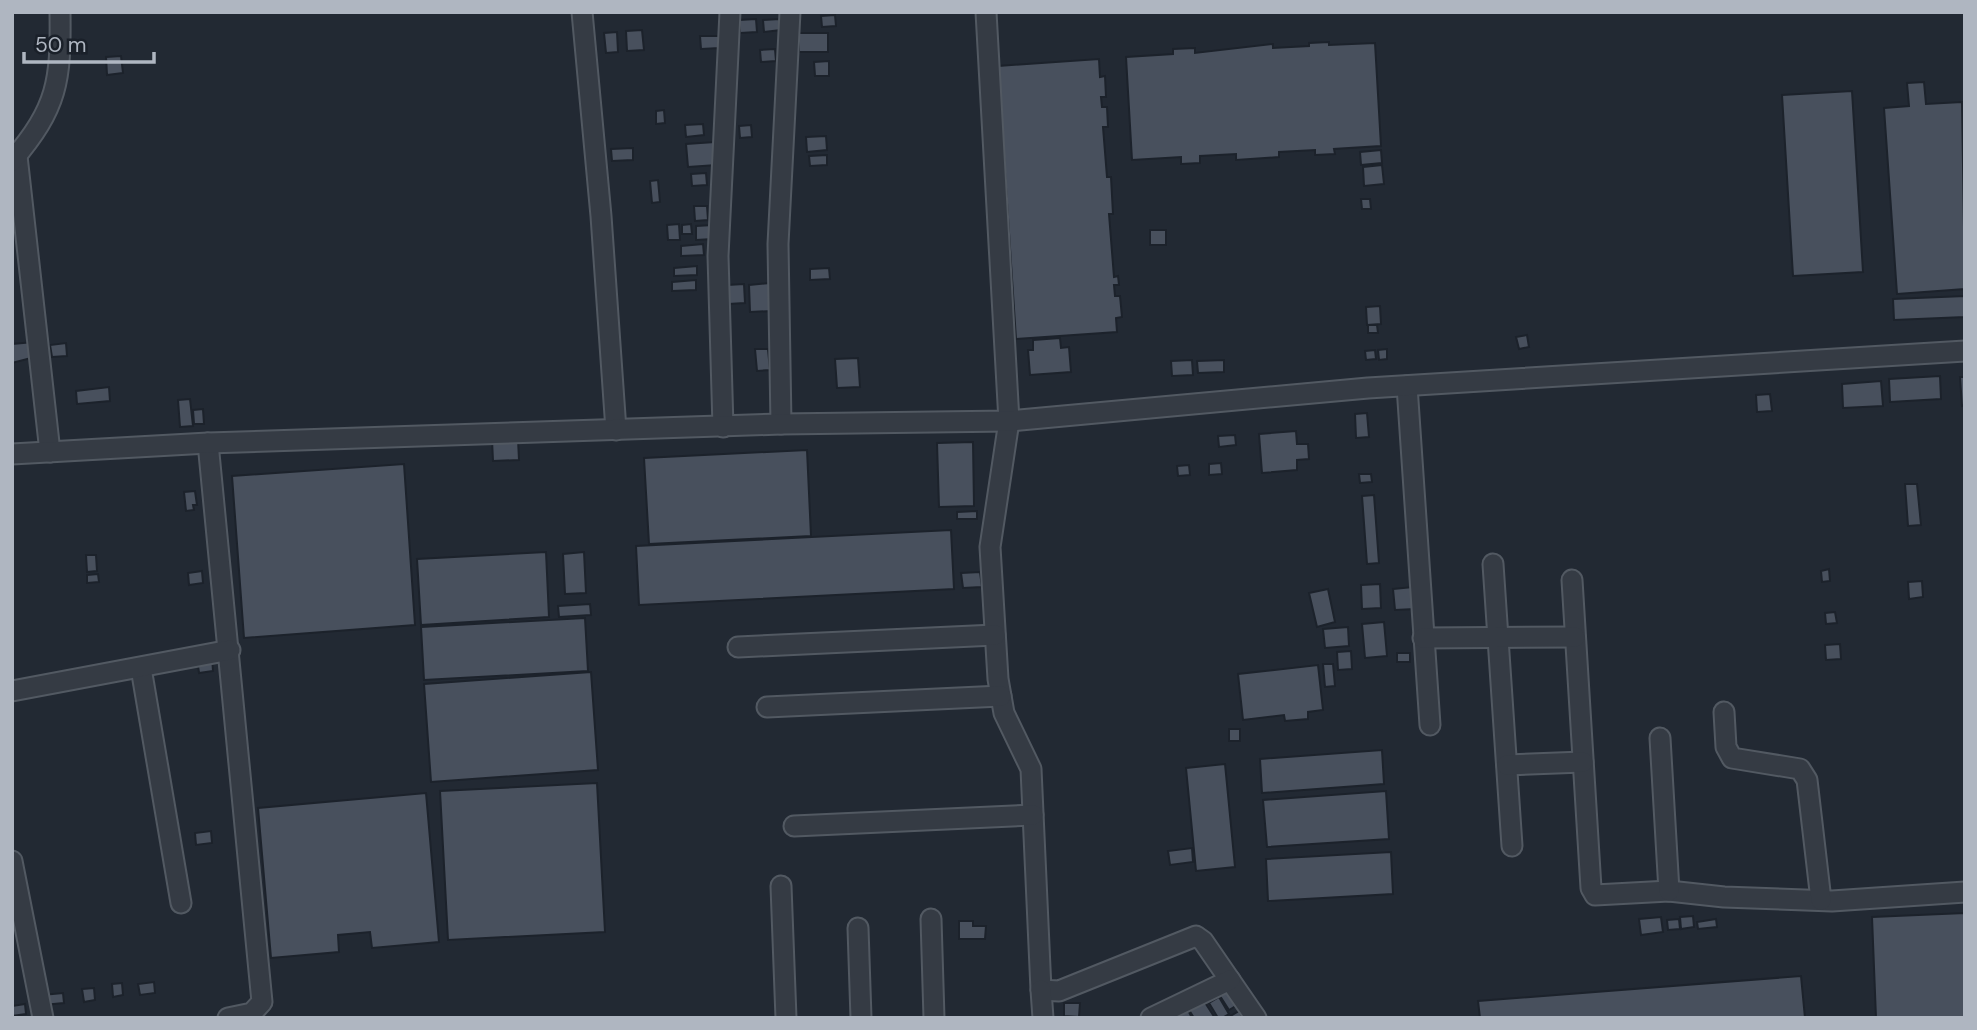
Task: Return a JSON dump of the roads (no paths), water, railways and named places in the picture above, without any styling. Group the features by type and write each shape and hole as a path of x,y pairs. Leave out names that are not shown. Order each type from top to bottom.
{"street":[{"path":"50,452 14,156 49,109 58,87 60,12"},
{"path":"582,12 601,216 616,430"},
{"path":"723,427 718,256 730,12"},
{"path":"781,424 778,244 790,12"},
{"path":"986,12 1009,421 990,547 995,635 1006,718 1030,765 1044,1018"},
{"path":"12,454 208,443 781,424 1009,421 1407,386 1965,351"},
{"path":"1407,386 1430,725"},
{"path":"208,443 262,1002 252,1013 228,1018"},
{"path":"1493,564 1512,846"},
{"path":"1572,580 1591,888 1595,895 1669,891 1724,897 1821,900 1965,892"},
{"path":"738,647 995,635"},
{"path":"1423,638 1575,637"},
{"path":"12,691 230,650"},
{"path":"141,668 181,903"},
{"path":"767,706 1001,696"},
{"path":"1724,712 1726,747 1732,758 1800,769 1807,780 1821,900"},
{"path":"1660,738 1669,891"},
{"path":"1507,765 1583,762"},
{"path":"794,826 1033,815"},
{"path":"12,861 43,1018"},
{"path":"781,886 786,1018"},
{"path":"931,919 934,1018"},
{"path":"858,928 861,1018"},
{"path":"1041,990 1059,991 1196,936 1203,941 1256,1018"},
{"path":"1152,1018 1230,980"}]}
